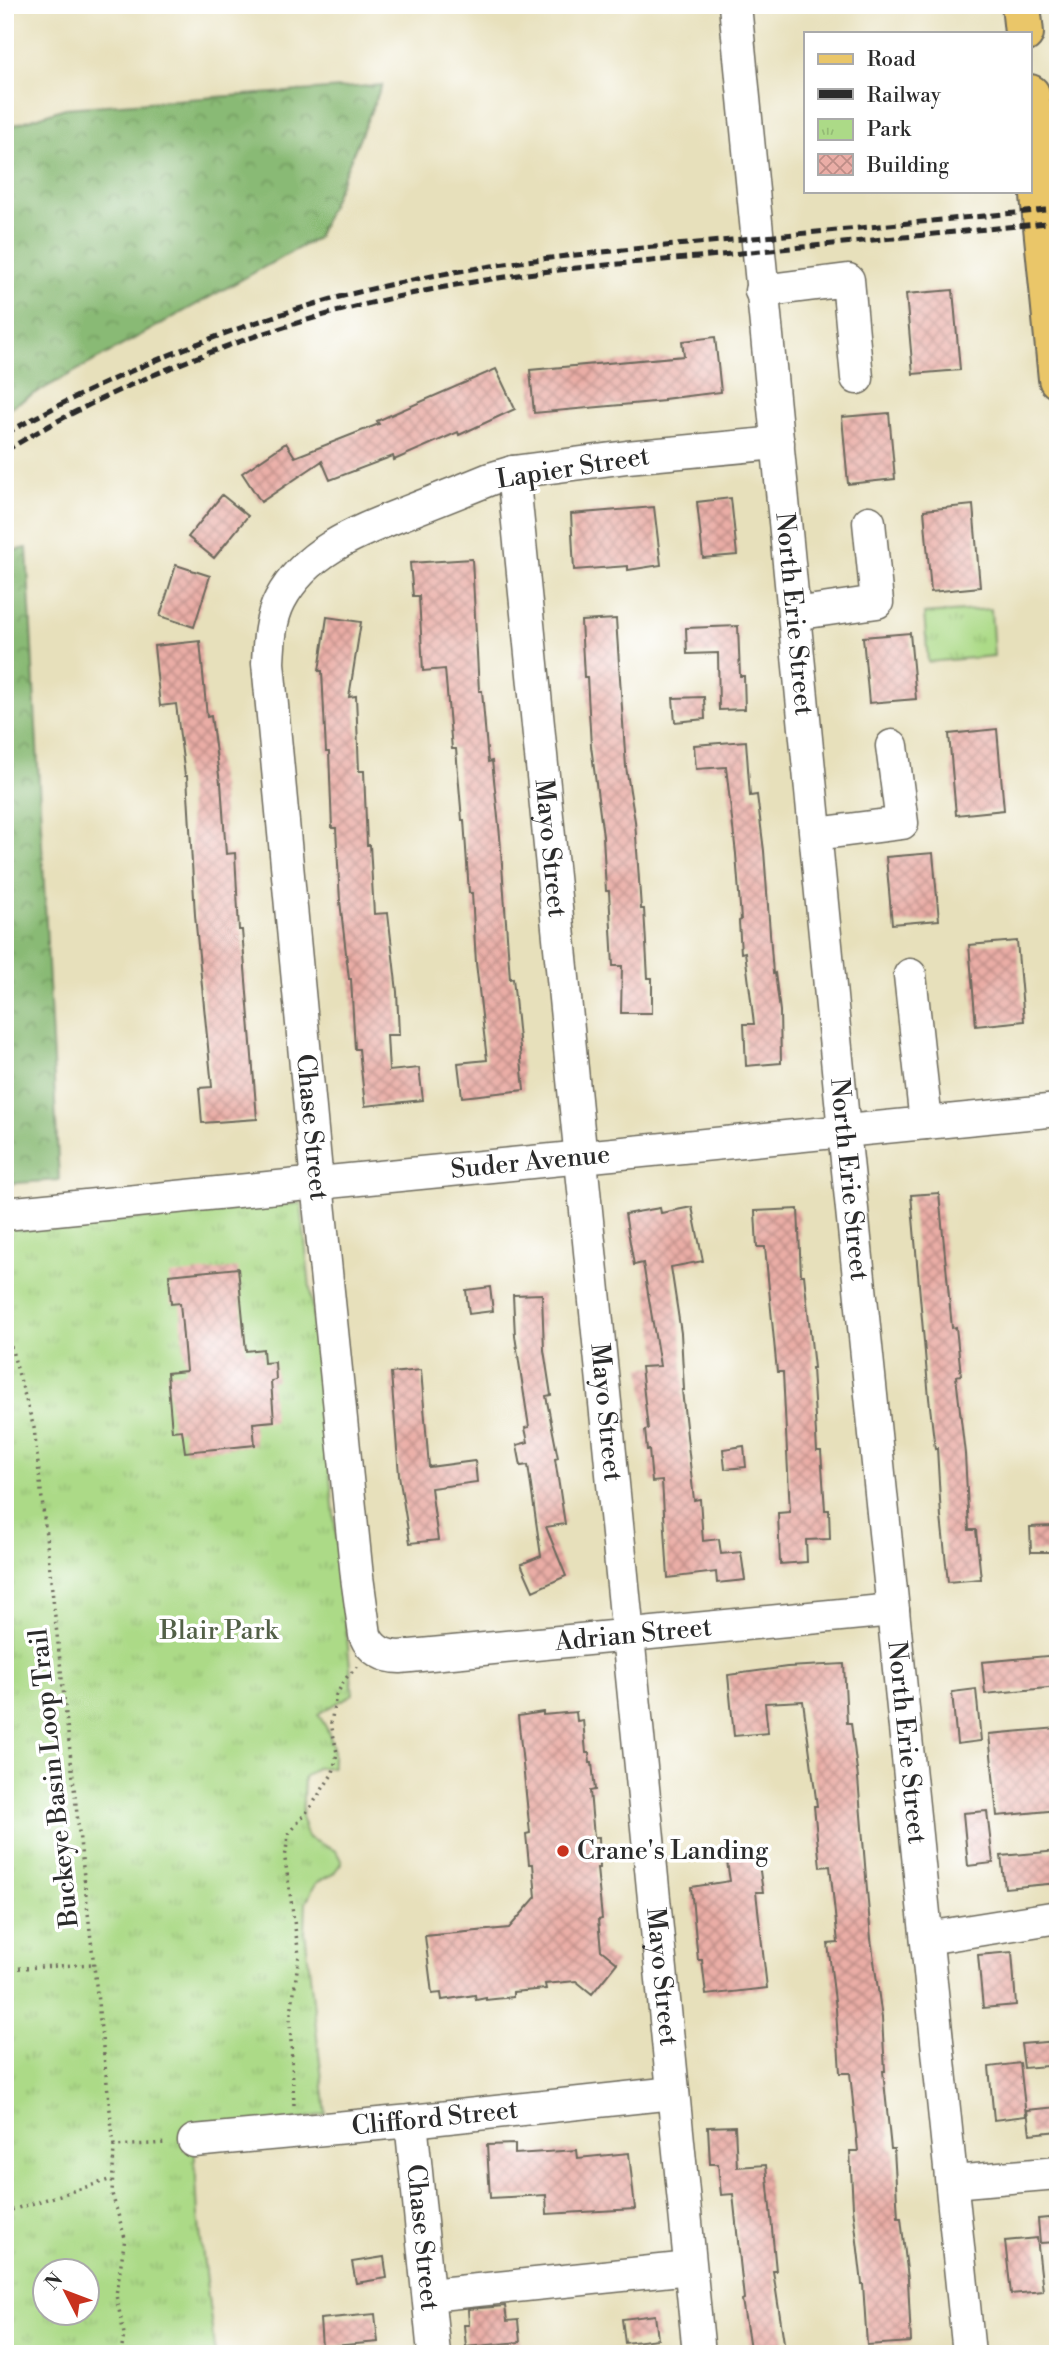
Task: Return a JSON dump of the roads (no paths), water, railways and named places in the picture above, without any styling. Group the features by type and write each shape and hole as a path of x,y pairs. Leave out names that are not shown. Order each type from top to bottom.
{"main road":[{"path":"1021,5 1024,32"},
{"path":"1032,114 1058,379"}],"street":[{"name":"North Erie Street","path":"734,5 844,1131 969,2354"},
{"path":"761,290 848,280 857,378"},
{"name":"Lapier Street","path":"280,601 311,561 329,547 351,535 490,479 513,472 627,457 778,443"},
{"name":"Mayo Street","path":"513,472 699,2354"},
{"path":"794,614 877,602 869,522"},
{"name":"Chase Street","path":"280,601 269,635 268,663 317,1183 359,1588 365,1635 375,1650"},
{"path":"816,834 902,823 892,746"},
{"path":"910,975 926,1123"},
{"name":"Suder Avenue","path":"5,1214 1058,1110"},
{"name":"Adrian Street","path":"375,1650 391,1657 400,1657 893,1610"},
{"path":"927,1938 1058,1917"},
{"name":"Clifford Street","path":"194,2141 673,2093"},
{"name":"Chase Street","path":"411,2121 435,2354"},
{"path":"952,2182 1058,2173"},
{"path":"429,2295 690,2268"}],"railway":[{"path":"5,434 124,374 206,340 332,299 431,276 581,254 1058,209"},
{"path":"5,451 61,419 179,364 302,321 429,290 578,268 1058,222"}],"place":[{"name":"Crane's Landing","path":"563,1851"}],"park label":[{"name":"Blair Park","path":"219,1631"}]}
